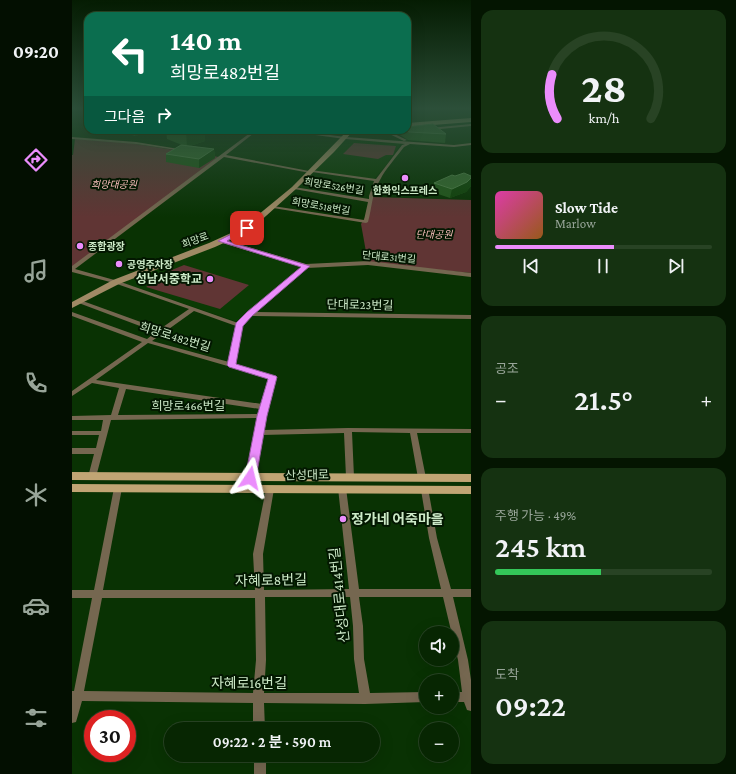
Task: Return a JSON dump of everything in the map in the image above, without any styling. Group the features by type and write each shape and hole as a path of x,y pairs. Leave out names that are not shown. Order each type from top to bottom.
{"main road":[{"name":"희망로","path":"75,303 116,282 221,241 249,227 294,188 337,145"},
{"name":"산성대로","path":"72,476 471,478"},
{"name":"산성대로","path":"72,488 294,490 342,488 471,490"}],"street":[{"path":"149,145 192,152"},
{"path":"72,270 237,145"},
{"path":"372,201 371,196 377,180 405,145"},
{"path":"445,145 461,145"},
{"path":"215,155 310,171 377,180"},
{"name":"희망로526번길","path":"294,188 372,201"},
{"name":"희망로518번길","path":"273,207 366,222 372,201"},
{"name":"단대로31번길","path":"221,241 306,266 368,263 471,275"},
{"path":"232,365 239,325 306,266"},
{"path":"72,270 116,282 239,325"},
{"path":"75,303 161,332"},
{"path":"72,394 193,309"},
{"name":"희망로482번길","path":"72,314 146,341 272,377 264,407"},
{"name":"단대로23번길","path":"250,314 471,317"},
{"path":"89,381 264,407 250,478"},
{"path":"92,476 104,433 123,386"},
{"name":"희망로466번길","path":"72,418 262,416"},
{"path":"258,433 348,430 471,431"},
{"path":"348,430 350,477"},
{"path":"413,431 422,478"},
{"path":"72,433 104,433"},
{"path":"72,451 99,451"},
{"path":"72,718 75,696 98,594 118,488"},
{"name":"산성대로414번길","path":"342,488 354,593 359,658 365,699"},
{"path":"259,722 258,697 261,660 258,554 270,489"},
{"path":"425,490 433,538 463,660 470,700 459,698"},
{"name":"자혜로8번길","path":"72,594 471,594"},
{"name":"자혜로16번길","path":"75,696 365,699 419,697"},
{"path":"260,762 260,774"}],"shaded area":[{"path":"340,145 400,145 374,179 314,171"},
{"name":"성남서중학교","path":"226,243 306,266 250,314 238,322 122,283 137,274"}],"green space":[{"name":"희망대공원","path":"74,145 143,145 219,157 72,268"},
{"path":"352,145 396,146 393,155 386,155 378,159 343,154"},
{"name":"단대공원","path":"372,197 471,200 471,273 368,263 361,224 366,216"},
{"path":"184,265 249,285 220,309 146,287 167,272"}],"building":[{"path":"181,145 214,149 199,159 166,154"},
{"path":"464,173 471,176 471,178 467,182 452,189 434,183 452,175 455,176"}],"place":[{"name":"한화익스프레스","path":"405,178"},
{"name":"종합광장","path":"80,246"},
{"name":"공영주차장","path":"119,264"},
{"name":"성남서중학교","path":"210,279"},
{"name":"정가네 어죽마을","path":"343,519"}],"route":[{"path":"247,228 221,241 306,266 239,325 232,365 272,377 258,433 250,478"}]}
